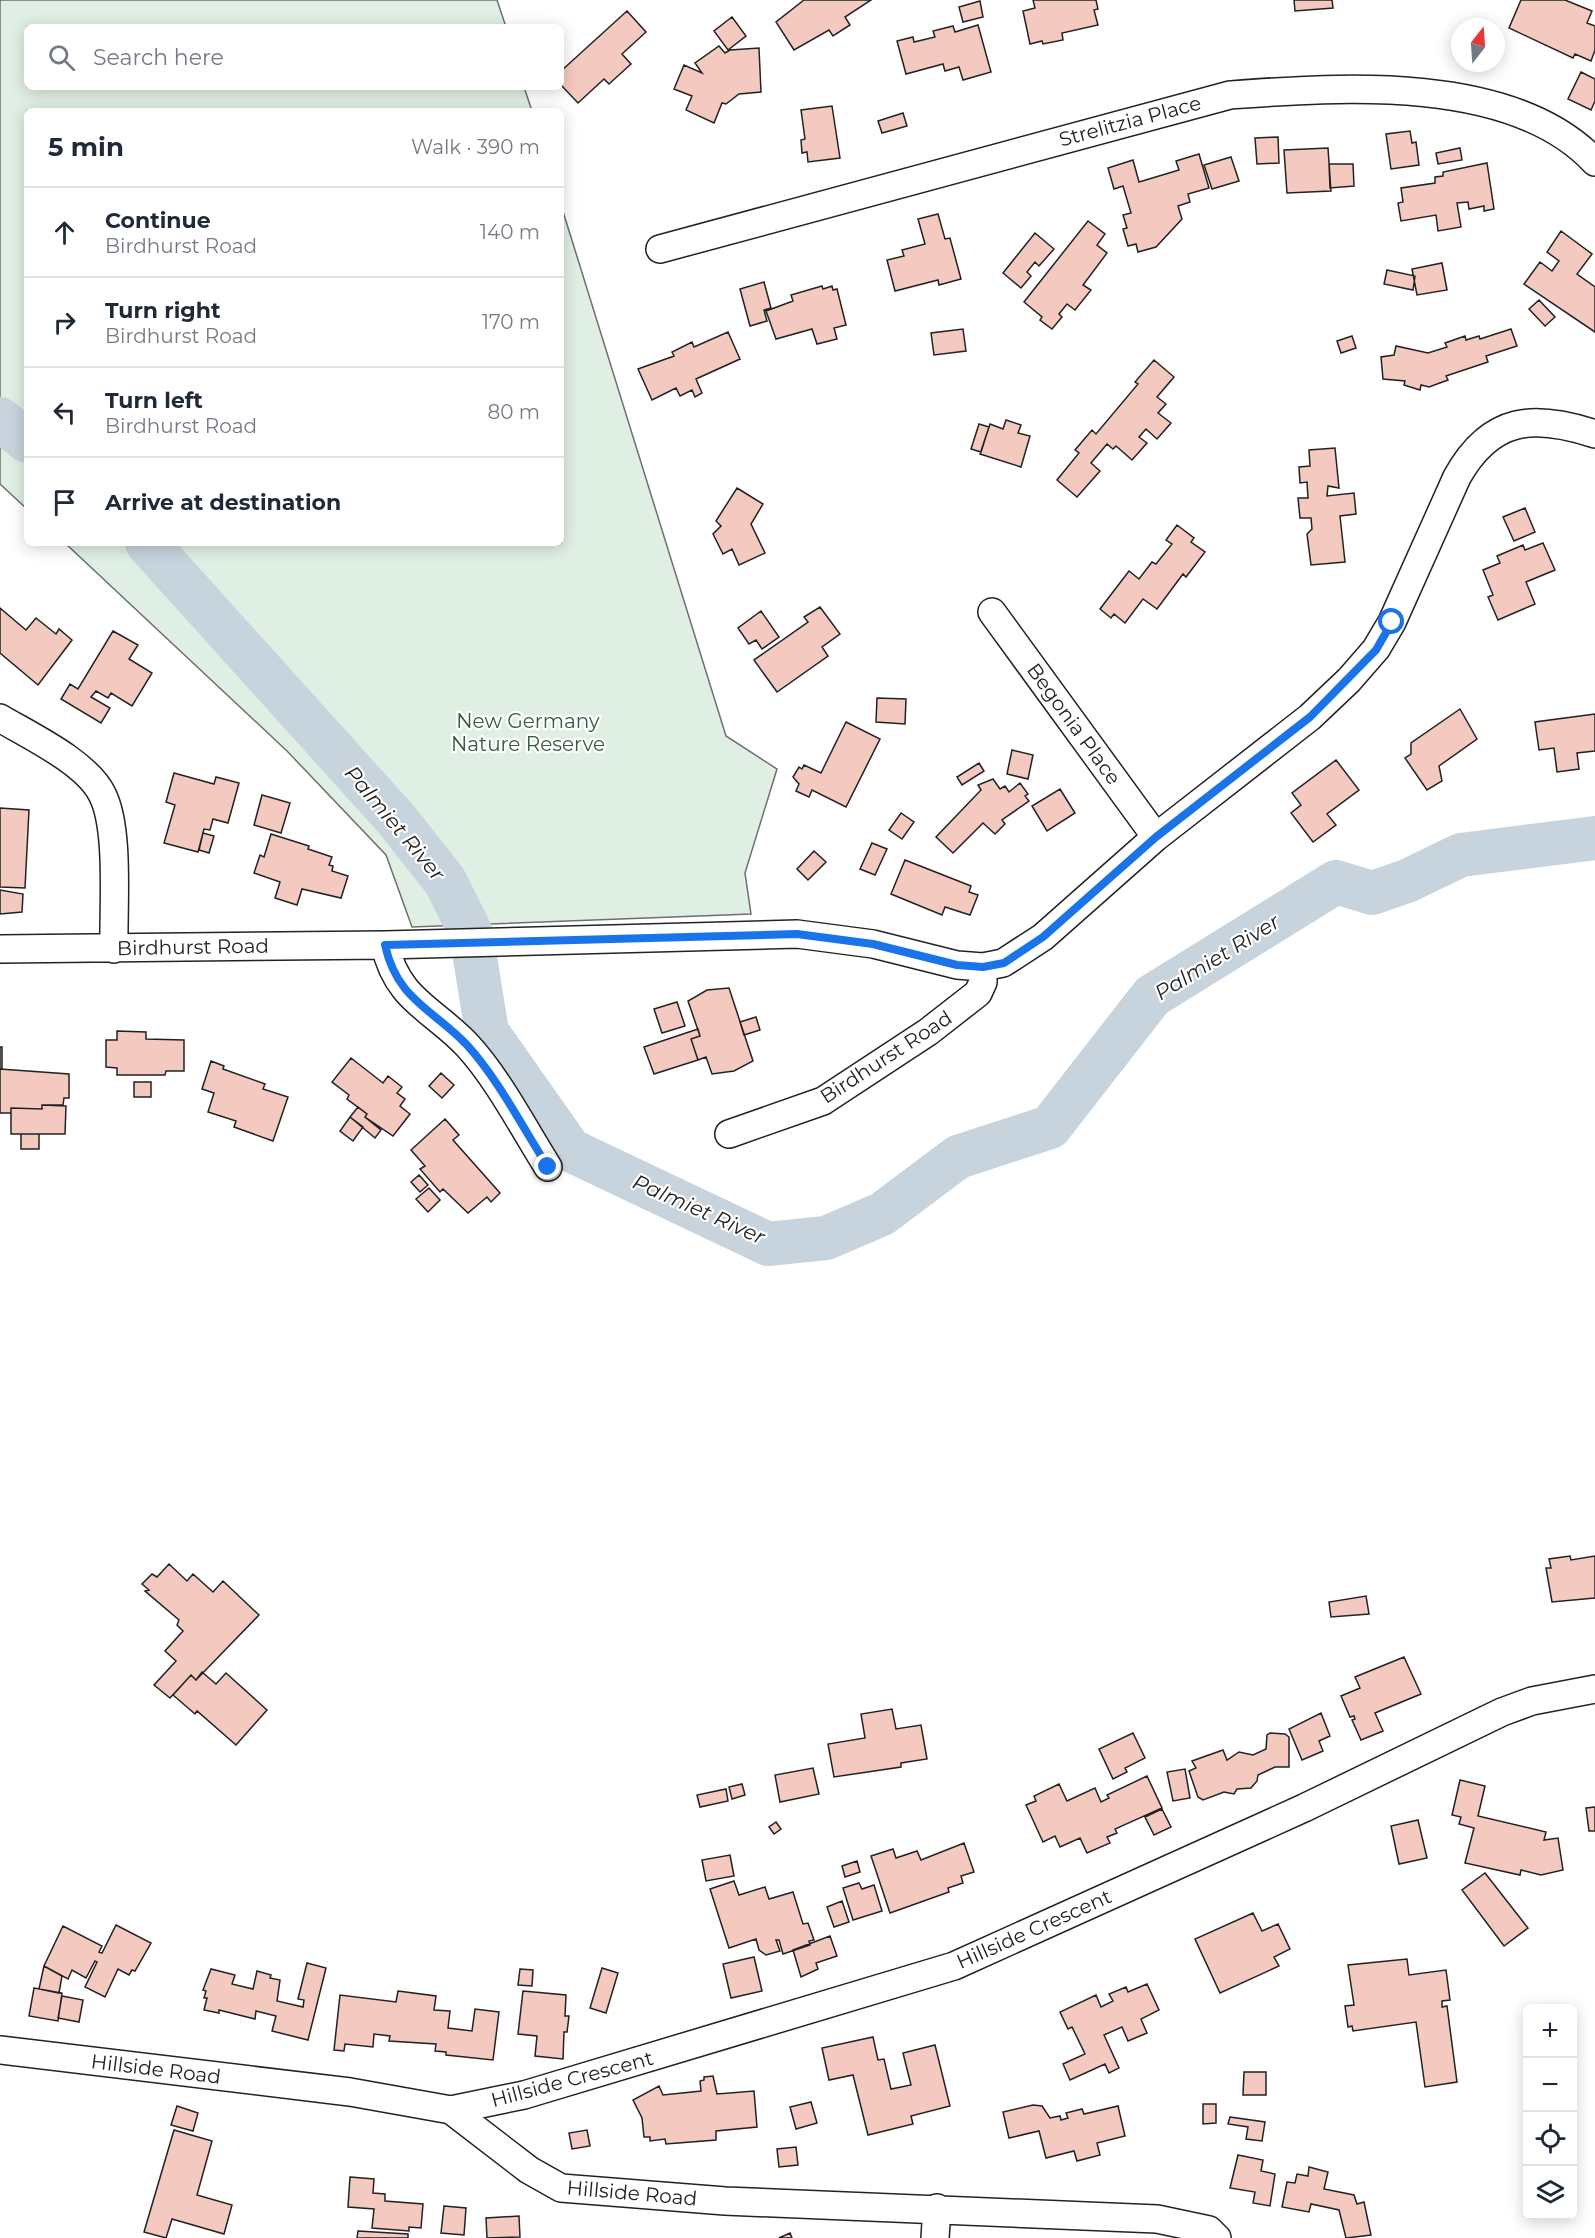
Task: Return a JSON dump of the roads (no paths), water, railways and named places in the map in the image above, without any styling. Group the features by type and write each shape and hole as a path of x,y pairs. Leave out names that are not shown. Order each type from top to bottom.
{"street":[{"name":"Strelitzia Place","path":"660,249 1230,95 1305,89 1393,90 1458,96 1499,106 1536,122 1579,144 1595,162"},
{"name":"Birdhurst Road","path":"0,949 385,945 797,934 873,944 957,965 983,967 1004,963 1043,937 1156,837 1310,717 1376,650 1392,622 1457,477 1467,460 1480,446 1496,432 1529,421 1566,425 1595,434"},
{"name":"Begonia Place","path":"992,612 1156,837"},
{"path":"0,718 66,759 86,774 102,793 110,814 114,949"},
{"path":"385,945 395,976 420,1007 466,1045 548,1167"},
{"name":"Birdhurst Road","path":"729,1134 823,1101 900,1051 978,993 983,981 983,967"},
{"name":"Hillside Crescent","path":"451,2110 524,2095 954,1966 1305,1808 1502,1712 1532,1701 1595,1689"},
{"name":"Hillside Road","path":"0,2049 350,2092 451,2110 529,2170 561,2188 724,2201 937,2208 1157,2219 1209,2230 1216,2238"},
{"path":"935,2238 937,2208"}],"waterway":[{"name":"Palmiet River","path":"0,419 24,439"},
{"name":"Palmiet River","path":"150,546 396,819 445,881 471,933 487,1032 570,1150 768,1244 826,1238 882,1214 958,1157 1050,1127 1152,996 1336,882 1372,893 1407,881 1461,855 1595,838"}],"park label":[{"name":"New Germany Nature Reserve","path":"528,732"}]}
